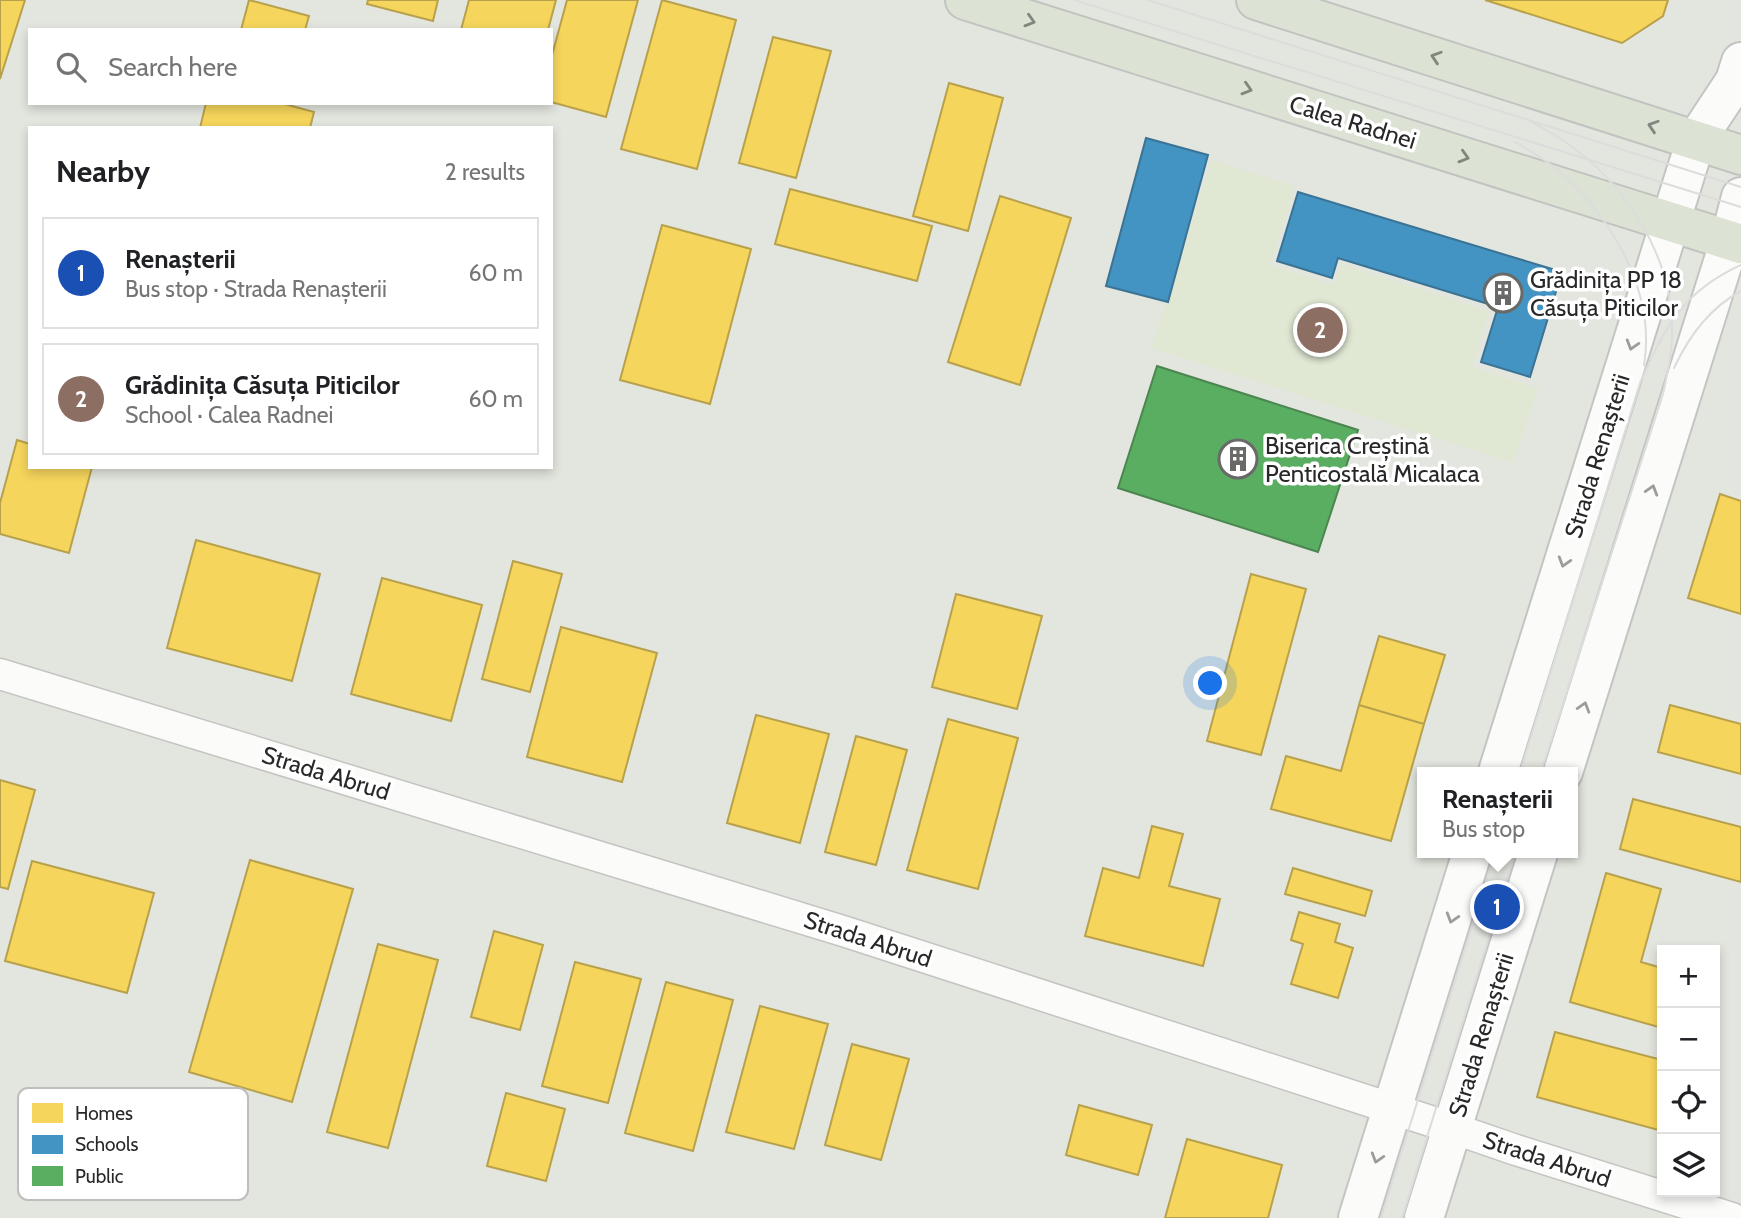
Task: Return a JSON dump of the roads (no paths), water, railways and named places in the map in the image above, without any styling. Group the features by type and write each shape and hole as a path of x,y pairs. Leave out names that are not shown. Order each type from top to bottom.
{"main road":[{"name":"Calea Radnei","path":"965,0 1735,242"},
{"path":"1256,0 1741,155"}],"street":[{"name":"Strada Renașterii","path":"1500,767 1696,140 1739,84"},
{"path":"1565,767 1735,242 1741,197"},
{"name":"Strada Abrud","path":"0,674 843,931 1732,1218"},
{"path":"1358,1218 1470,858"},
{"name":"Strada Renașterii","path":"1424,1218 1536,858"}],"tram line":[{"path":"1074,0 1741,207"},
{"path":"1148,0 1741,187"},
{"path":"1527,119 1560,138 1587,159 1626,201 1642,225 1665,278 1671,306 1672,335 1663,394 1543,767"},
{"path":"1515,142 1560,172 1597,212 1613,235 1637,285 1646,338 1644,365"},
{"path":"1522,767 1640,383 1667,328 1678,313 1704,287 1741,265"},
{"path":"1674,368 1701,324 1719,306 1741,291"},
{"path":"1381,1218 1493,858"},
{"path":"1402,1218 1513,858"}],"place":[{"name":"Grădinița PP 18 Căsuța Piticilor","path":"1503,293"},
{"name":"Grădinița Căsuța Piticilor","path":"1320,330"},
{"name":"Biserica Creștină Penticostală Micalaca","path":"1238,459"},
{"name":"Renașterii","path":"1497,907"}]}
